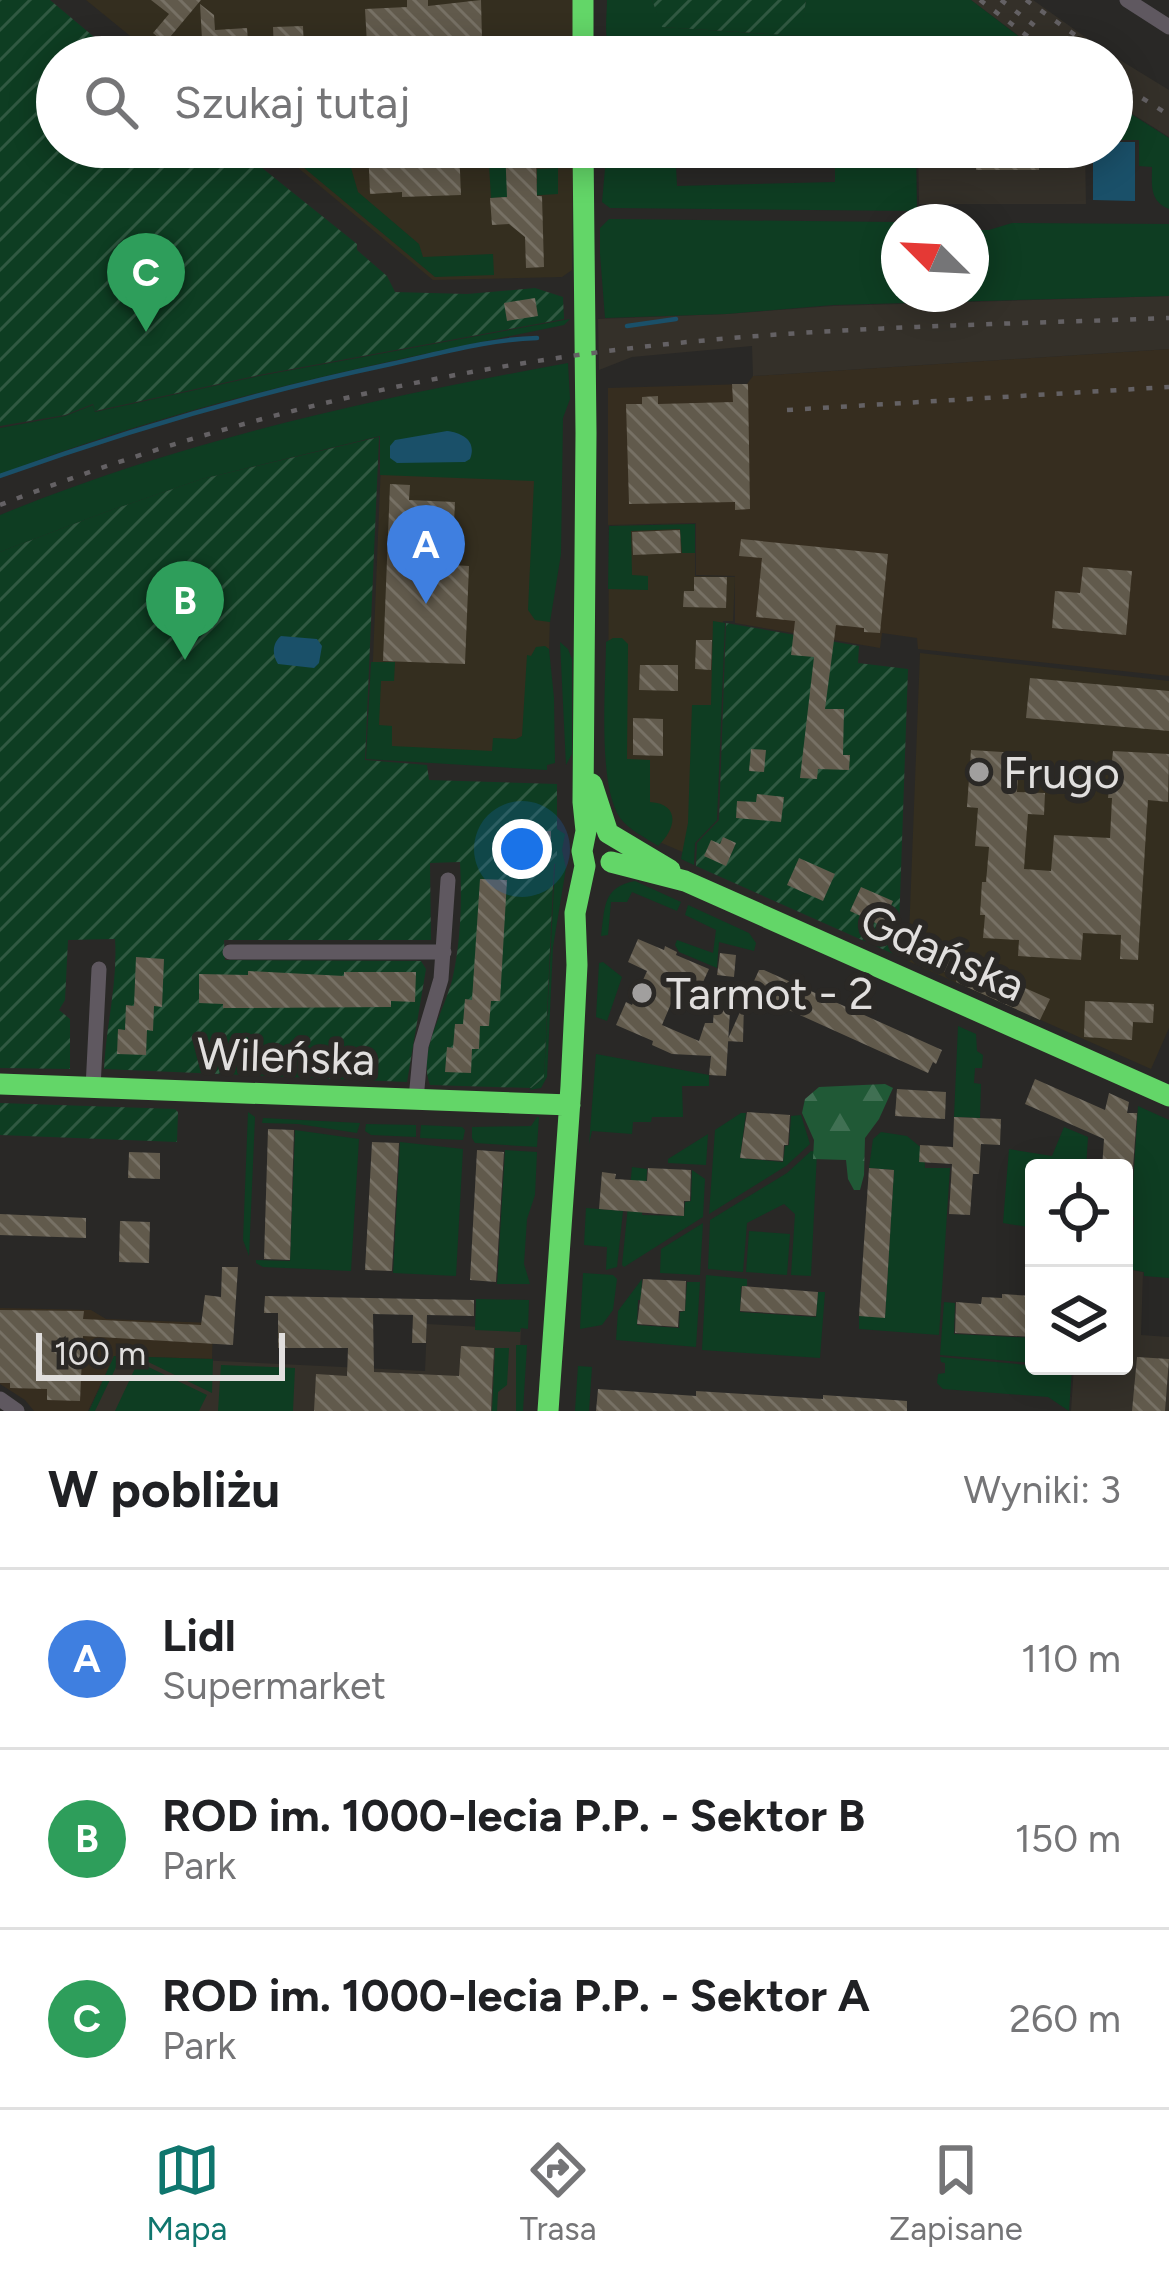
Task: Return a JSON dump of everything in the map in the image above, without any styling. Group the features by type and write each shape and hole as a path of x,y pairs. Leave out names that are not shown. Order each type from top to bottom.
{"street":[{"path":"583,0 583,36"},
{"path":"1126,0 1169,27"},
{"path":"583,168 585,763 597,856"},
{"path":"585,763 602,821 611,835"},
{"path":"548,1411 570,1105 575,914 584,874 597,856 598,831 611,835"},
{"name":"Gdańska","path":"611,835 685,881 1169,1096"},
{"name":"Gdańska","path":"597,856 685,881"},
{"path":"416,1099 421,1046 442,979 448,880"},
{"path":"230,952 444,952"},
{"path":"93,1088 99,969"},
{"name":"Wileńska","path":"0,1084 570,1105"},
{"path":"0,1399 17,1411"}],"shaded area":[{"path":"86,0 573,0 573,36 130,36"},
{"path":"971,0 1033,0 1084,36 1019,36"},
{"path":"1133,68 1169,90 1169,137 1133,114"},
{"path":"298,168 573,168 572,270 562,277 433,280"},
{"path":"918,168 1085,168 1086,204 919,204"},
{"path":"1169,296 1169,349 753,376 752,346 632,357 599,370 598,319 881,305 881,312 989,312 989,301"},
{"path":"1169,349 1169,676 918,649 917,638 882,633 880,648 735,623 735,576 696,575 696,523 608,525 608,388 747,384 753,376"},
{"path":"555,422 546,768 369,757 382,439"},
{"path":"695,524 695,576 735,577 733,621 723,621 716,818 685,853 657,841 608,753 609,526"},
{"path":"920,653 1169,681 1169,1028 1151,1069 908,961"},
{"path":"1133,1270 1143,1272 1141,1335 1169,1337 1169,1411 1071,1411 1073,1375 1133,1375"},
{"path":"0,1308 91,1310 106,1319 213,1323 212,1359 114,1356 88,1411 34,1411 0,1384"},
{"path":"427,1324 521,1329 517,1411 89,1411 114,1356 425,1371"}],"green space":[{"path":"0,0 50,0 93,36 36,36 36,168 262,168 357,244 357,250 387,276 395,292 467,294 535,288 563,297 564,319 259,375 95,411 93,404 65,415 0,426"},
{"path":"607,0 652,0 663,27 800,36 607,36"},
{"path":"652,0 806,0 801,36 662,27"},
{"path":"806,0 971,0 1018,36 800,36"},
{"path":"1133,115 1169,138 1169,209 1155,197 1152,167 1139,166 1139,140 1133,140"},
{"path":"304,168 351,168 358,192 419,244 423,257 493,254 494,275 435,277"},
{"path":"489,168 506,168 507,182 518,185 537,184 537,169 558,168 558,194 491,198"},
{"path":"605,168 676,168 677,186 835,182 835,168 916,168 917,204 881,204 881,211 610,208 602,202"},
{"path":"609,219 881,222 881,304 605,318 600,228"},
{"path":"1012,223 1169,224 1169,296 989,301 989,230"},
{"path":"570,319 564,325 208,406 0,475 0,428 65,416 93,405 95,412 259,376"},
{"path":"568,363 561,554 550,622 535,620 528,610 534,481 380,475 380,436 202,479 0,552 0,515 138,465 351,407"},
{"path":"379,437 365,760 427,765 429,780 557,784 544,1077 531,1088 430,1085 427,1058 458,948 460,862 430,863 431,940 224,940 225,960 421,961 426,969 407,1082 104,1069 115,939 68,940 65,1000 59,1010 70,1019 70,1069 0,1068 0,552 202,479"},
{"path":"695,524 695,553 682,553 680,529 631,531 632,575 648,576 648,590 608,589 609,526"},
{"path":"713,621 725,623 717,820 695,843 694,865 681,859 688,823 692,705 711,705"},
{"path":"726,623 859,646 858,663 908,669 898,956 696,866 697,843 719,820"},
{"path":"613,638 628,644 627,759 650,760 650,802 671,812 672,825 658,846 620,818 608,782 606,642"},
{"path":"560,642 572,659 572,754 566,765"},
{"path":"545,646 554,698 555,763 547,765 547,770 366,759 371,662 395,662 394,681 381,681 379,725 392,726 392,746 492,751 493,738 522,736 527,655"},
{"path":"557,829 565,834 566,868 553,947 547,1077 541,1088 529,1090 544,1077"},
{"path":"635,881 681,902 677,911 632,892 627,902 611,902 608,935 601,936 611,894"},
{"path":"688,905 749,933 756,943 754,951 719,942 717,968 679,952 677,940 713,953 716,930 685,915"},
{"path":"599,963 622,977 607,1021 596,1017"},
{"path":"958,1026 976,1034 977,1051 983,1055 982,1068 975,1068 974,1083 981,1084 980,1118 954,1117"},
{"path":"596,1054 709,1075 709,1086 682,1086 683,1117 633,1122 632,1134 592,1131 589,1144"},
{"path":"885,1084 893,1088 865,1138 864,1175 860,1190 854,1190 846,1160 813,1159 814,1140 802,1113 805,1099 819,1087"},
{"path":"0,1103 175,1109 177,1142 0,1135"},
{"path":"1138,1106 1169,1120 1169,1278 1144,1276 1133,1270"},
{"path":"248,1112 255,1117 249,1256 243,1240"},
{"path":"746,1113 740,1158 783,1162 791,1116 801,1115 810,1144 786,1166 709,1214 715,1130"},
{"path":"537,1117 537,1147 475,1143 472,1138 472,1127 531,1126"},
{"path":"263,1118 360,1123 357,1133 262,1123"},
{"path":"366,1124 416,1125 416,1137 371,1135 365,1131"},
{"path":"421,1125 462,1127 463,1140 420,1138"},
{"path":"1064,1127 1088,1137 1087,1159 1025,1159 1025,1227 1003,1223 1009,1149 1052,1156"},
{"path":"295,1130 359,1139 351,1271 256,1263 290,1261"},
{"path":"881,1132 907,1136 924,1150 925,1168 950,1168 939,1335 859,1329 859,1316 885,1317 894,1170 869,1168 873,1139"},
{"path":"708,1134 706,1165 668,1163 668,1159"},
{"path":"400,1142 463,1149 456,1276 393,1273"},
{"path":"505,1150 537,1152 524,1264 530,1284 497,1284"},
{"path":"811,1151 817,1152 811,1276 791,1275 795,1214 784,1204 747,1223 743,1272 708,1269 710,1220 787,1173"},
{"path":"632,1167 647,1169 642,1215 684,1216 685,1202 691,1201 692,1170 705,1179 703,1217 624,1267 622,1265"},
{"path":"586,1208 623,1211 617,1267 606,1270 607,1247 584,1245"},
{"path":"703,1223 700,1275 660,1273 661,1249"},
{"path":"749,1231 790,1234 787,1275 746,1272"},
{"path":"583,1273 617,1279 613,1310 602,1325 580,1329"},
{"path":"706,1275 747,1279 747,1286 741,1287 740,1312 816,1317 818,1292 825,1292 820,1358 702,1350"},
{"path":"642,1279 637,1325 679,1328 687,1282 700,1282 696,1347 616,1340 618,1311"},
{"path":"476,1299 529,1300 528,1329 475,1330"},
{"path":"944,1302 955,1303 954,1334 1025,1338 1025,1362 940,1355"},
{"path":"516,1345 527,1345 523,1411 516,1411"},
{"path":"495,1348 509,1348 507,1385 498,1392 497,1411 492,1411"},
{"path":"114,1356 213,1359 212,1393 138,1357 132,1367 119,1361 95,1411 89,1411"},
{"path":"940,1357 1025,1365 1025,1375 1072,1375 1069,1411 1048,1397 943,1389 937,1383 938,1374 945,1373"},
{"path":"138,1362 207,1395 199,1411 115,1411"},
{"path":"221,1365 295,1368 293,1411 218,1411"},
{"path":"578,1366 592,1367 589,1411 575,1411"}],"water":[{"path":"1135,142 1135,201 1093,200 1093,168 1133,168"},
{"path":"447,431 467,439 472,447 470,459 397,463 390,458 395,440"},
{"path":"281,636 317,639 322,646 319,663 314,668 278,664 274,649"}],"building":[{"path":"151,0 201,0 171,36 157,36 153,33 169,14"},
{"path":"407,0 428,0 428,6 481,0 482,36 367,36 365,9 407,7"},
{"path":"200,4 214,15 215,30 247,28 248,36 202,36"},
{"path":"303,26 303,36 273,36 273,27"},
{"path":"369,168 460,168 461,195 370,194"},
{"path":"506,168 536,168 544,267 526,268 525,237 509,224 492,225 490,198 507,197"},
{"path":"976,168 1039,168 1039,170"},
{"path":"535,298 538,316 507,321 504,303"},
{"path":"732,384 748,384 750,509 735,510 735,502 629,504 626,404 642,404 642,397 658,396 658,404 733,402"},
{"path":"390,484 410,485 409,500 455,502 452,565 469,566 465,664 383,661"},
{"path":"680,530 681,553 633,555 632,532"},
{"path":"741,539 888,554 880,633 836,625 825,709 844,709 843,755 850,755 849,770 818,769 817,779 800,778 814,657 791,655 795,621 756,617 762,558 739,556"},
{"path":"1083,567 1132,571 1126,635 1052,628 1055,591 1080,593"},
{"path":"694,577 727,577 726,608 683,607 684,591 694,591"},
{"path":"696,640 712,640 711,670 695,669"},
{"path":"640,665 678,665 678,691 639,690"},
{"path":"1030,678 1169,691 1169,731 1026,718"},
{"path":"633,718 663,719 663,756 633,755"},
{"path":"751,749 766,750 764,772 749,771"},
{"path":"971,750 1019,753 1017,792 1045,793 1044,815 1028,814 1024,869 1051,871 1054,835 1110,838 1113,751 1169,754 1168,802 1148,800 1138,960 1120,959 1121,935 1083,933 1081,960 1018,956 1019,940 983,938 982,882 986,882 989,847 975,846 978,808 967,807"},
{"path":"757,794 784,797 781,822 736,818 737,801 756,802"},
{"path":"525,831 551,831 551,858 526,859"},
{"path":"723,837 736,843 726,866 704,856 711,840 720,844"},
{"path":"799,858 835,874 823,901 787,885"},
{"path":"480,879 507,880 500,1001 491,1001 489,1026 480,1026 471,1073 445,1072 455,1024 463,1024 465,999 472,1000"},
{"path":"861,887 893,901 882,926 850,911"},
{"path":"638,939 664,950 665,946 709,969 698,993 679,985 662,1025 699,1041 705,1023 713,1023 714,1009 730,1011 726,1076 709,1075 711,1056 672,1054 616,1025 626,1002 632,1005 647,971 628,962"},
{"path":"946,951 966,960 969,953 1020,975 1016,984 1050,999 1040,1020 938,969"},
{"path":"720,953 736,955 734,977 717,975"},
{"path":"136,957 164,959 162,1007 154,1006 146,1055 117,1054 126,1005 134,1006"},
{"path":"759,970 942,1050 936,1064 928,1073 749,992"},
{"path":"248,971 344,976 344,972 416,972 415,1002 391,1001 391,1007 247,1008 199,1003 199,974 248,975"},
{"path":"1085,1001 1154,1004 1153,1023 1133,1022 1132,1040 1084,1037"},
{"path":"744,1003 743,1042 727,1041"},
{"path":"1035,1079 1105,1110 1109,1093 1129,1102 1127,1113 1137,1113 1133,1168 1133,1159 1103,1159 1104,1139 1025,1104"},
{"path":"897,1089 946,1092 945,1119 895,1116"},
{"path":"747,1112 790,1115 783,1161 740,1158"},
{"path":"954,1117 1001,1119 1000,1145 981,1144 970,1215 949,1214 952,1164 919,1162 920,1145 953,1147"},
{"path":"268,1129 294,1130 290,1260 264,1259"},
{"path":"372,1142 399,1143 392,1271 365,1270"},
{"path":"477,1150 504,1152 496,1282 470,1280"},
{"path":"129,1152 160,1153 160,1179 128,1178"},
{"path":"648,1168 691,1170 690,1201 684,1201 684,1216 599,1209 602,1172 616,1174 615,1179 647,1181"},
{"path":"869,1168 894,1170 885,1318 859,1316"},
{"path":"0,1214 86,1218 86,1238 0,1235"},
{"path":"120,1221 150,1222 149,1263 119,1262"},
{"path":"222,1267 238,1267 233,1345 83,1336 80,1401 47,1400 47,1389 10,1388 10,1383 0,1383 0,1310 84,1311 83,1319 201,1325 205,1295 221,1297"},
{"path":"643,1279 686,1281 685,1311 679,1311 678,1327 637,1324"},
{"path":"742,1286 818,1292 816,1316 740,1311"},
{"path":"1002,1294 1025,1295 1025,1337 955,1333 956,1302 981,1304 982,1297 1002,1298"},
{"path":"265,1296 474,1300 474,1316 427,1315 426,1343 412,1343 413,1315 373,1314 374,1372 459,1376 461,1346 494,1348 491,1411 314,1411 316,1374 347,1376 348,1348 278,1348 278,1313 264,1313"},
{"path":"1137,1357 1169,1359 1165,1411 1132,1411"},
{"path":"598,1389 696,1396 696,1391 823,1399 823,1395 907,1401 907,1411 596,1411"}],"waterway":[{"path":"627,326 676,319"},
{"path":"0,476 145,428 292,387 464,348 537,338"}],"railway":[{"path":"980,0 1027,36"},
{"path":"1001,0 1035,26"},
{"path":"1026,0 1077,36"},
{"path":"1133,92 1169,115"},
{"path":"0,505 150,452 303,408 537,361 754,336 1169,318"},
{"path":"787,410 1169,387"}],"traffic: fast":[{"path":"583,0 583,36"},
{"path":"548,1411 571,1086 575,913 585,866 586,831 583,168"},
{"path":"592,784 608,833 670,870"},
{"path":"611,862 685,881 1169,1096"},
{"path":"0,1084 570,1105"}],"place":[{"name":"ROD im. 1000-lecia P.P. - Sektor A","path":"146,332"},
{"name":"Lidl","path":"426,604"},
{"name":"ROD im. 1000-lecia P.P. - Sektor B","path":"185,660"},
{"name":"Frugo","path":"979,772"},
{"name":"Tarmot - 2","path":"642,993"}]}
